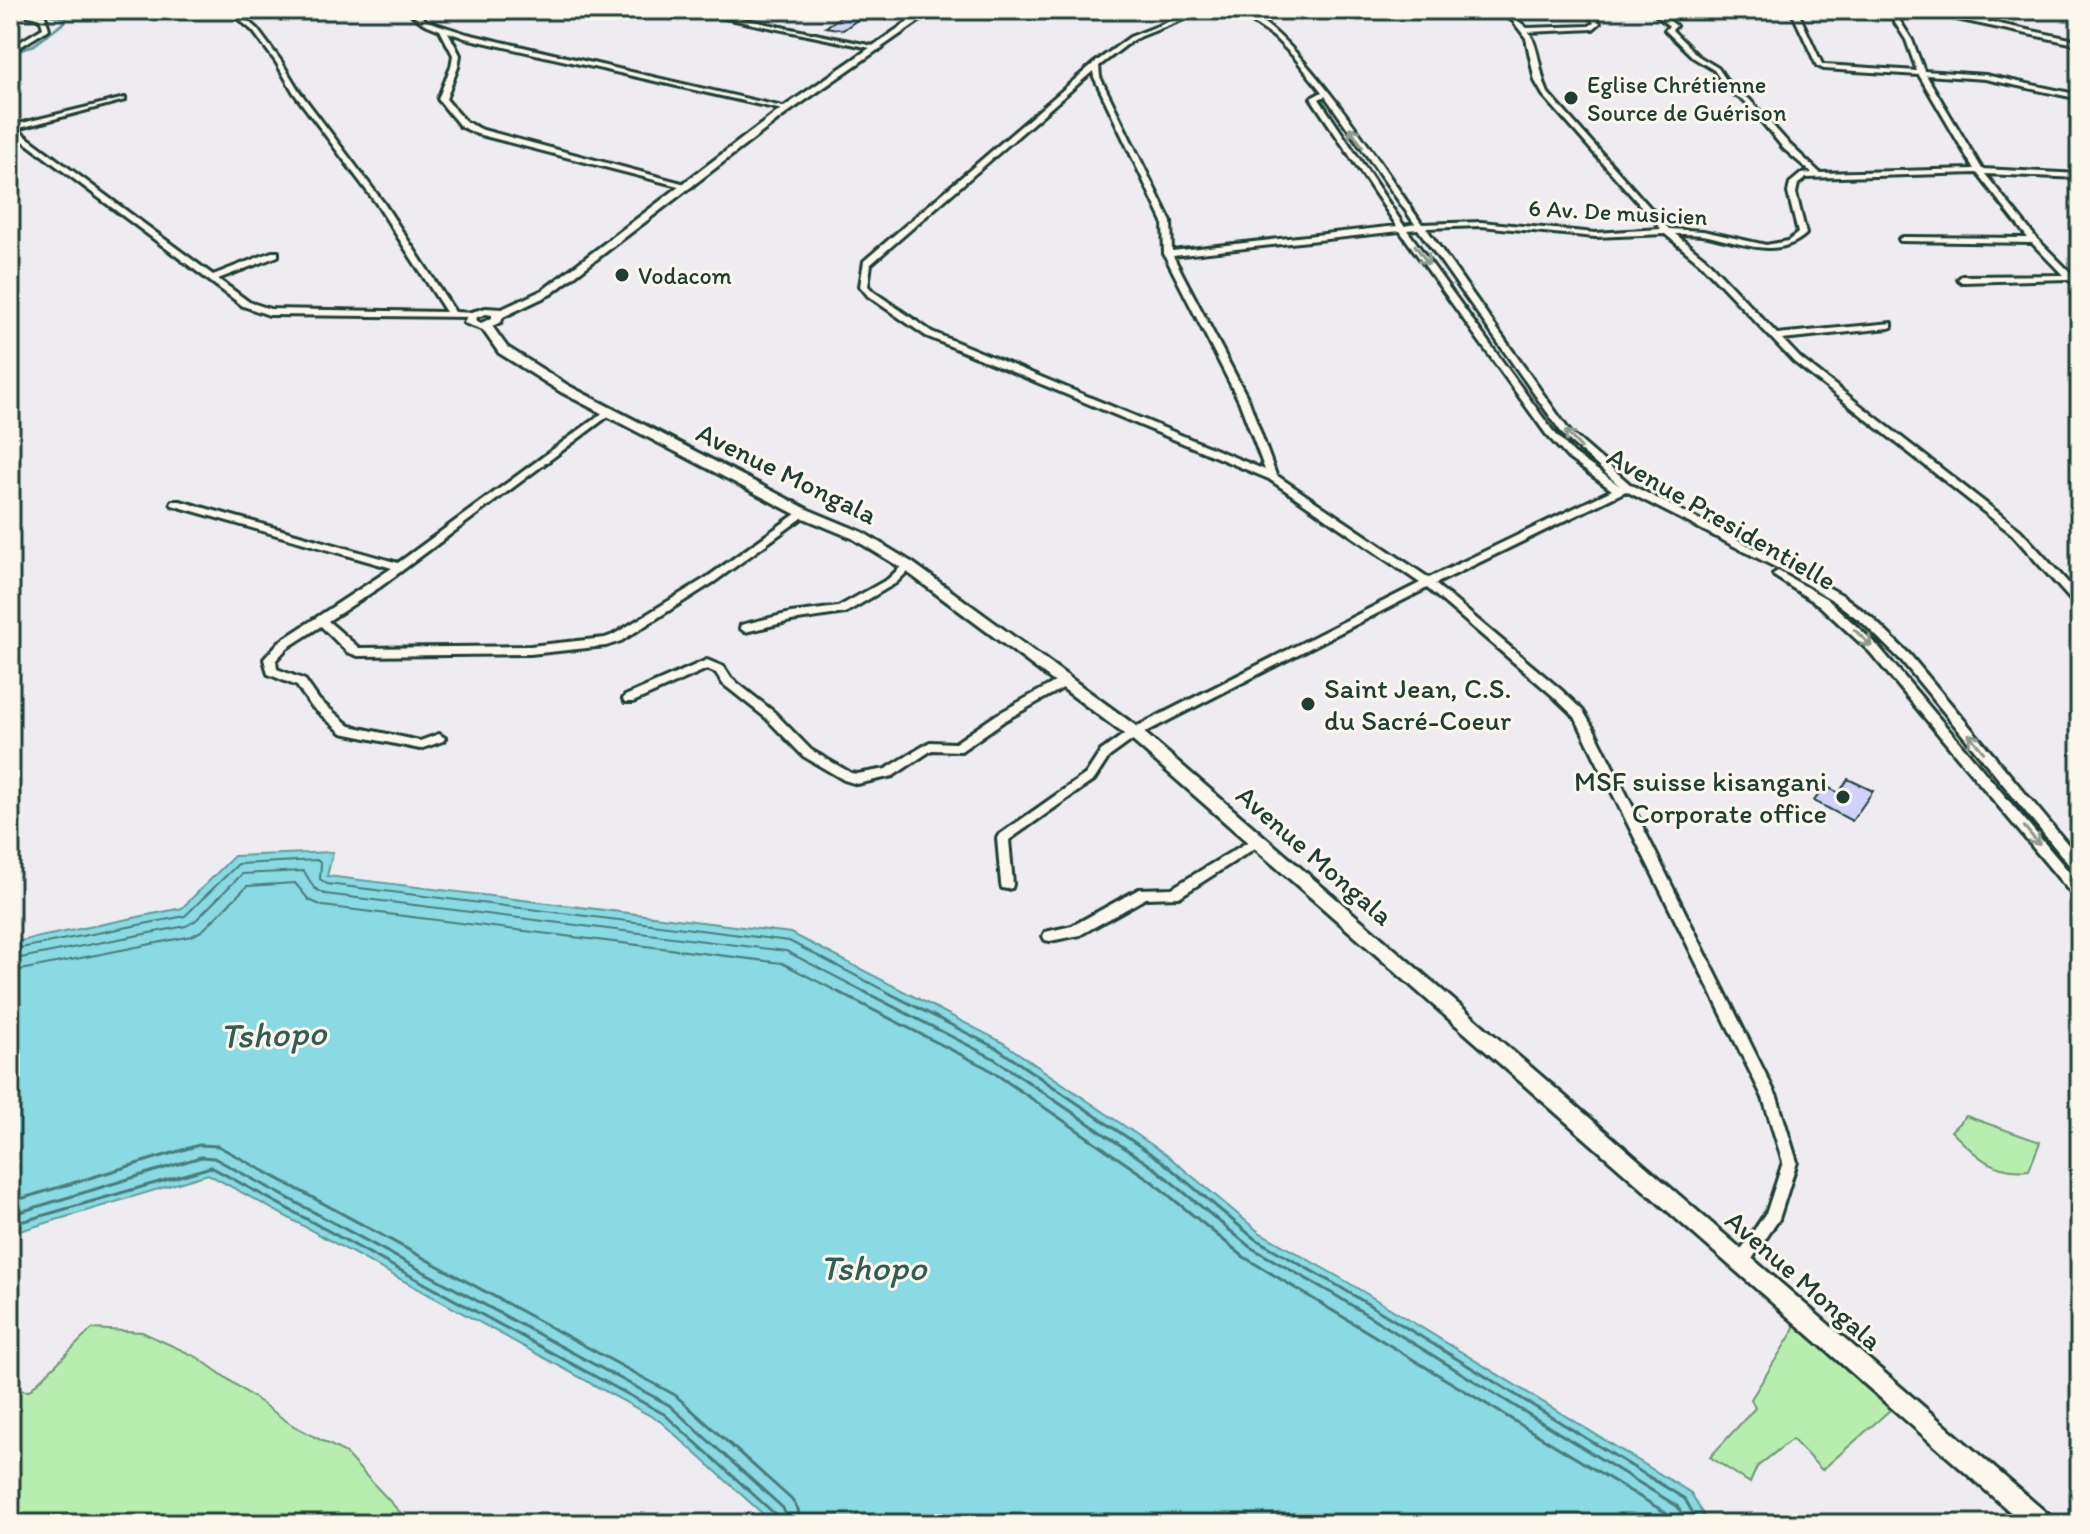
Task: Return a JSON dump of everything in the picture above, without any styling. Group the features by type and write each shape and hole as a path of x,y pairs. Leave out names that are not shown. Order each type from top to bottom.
{"street":[{"path":"231,10 255,30 279,62 296,92 379,202 451,313"},
{"path":"409,10 425,22 539,54 787,109"},
{"path":"689,10 880,48"},
{"path":"10,128 246,304 269,312 451,313 479,321 497,320 498,314 547,292 787,109 880,48 931,10"},
{"path":"1204,10 1132,38 1095,65 867,263 864,286 929,334 1272,477 1428,583 1579,714 1770,1097 1790,1162 1774,1214 1742,1260"},
{"name":"Avenue Presidentielle","path":"1238,10 1285,41 1422,226 1567,434 1622,488"},
{"path":"1501,10 1528,30 1591,28 1597,23 1589,10"},
{"path":"1653,10 1673,26 1668,30 1696,57 1716,69 1731,91 1747,100 1787,147 1817,174 1979,171 2080,176"},
{"path":"1794,10 1821,66 1999,78 2080,97"},
{"path":"1890,10 1909,40 1921,72 1979,171 2034,241 2080,287"},
{"path":"1899,10 1947,15 2080,43"},
{"path":"10,51 46,29 43,17 30,15"},
{"path":"443,27 444,35 457,52 457,60 442,99 463,124 493,136 689,186"},
{"path":"1528,30 1537,81 1545,94 1667,231 1703,261 1774,337 1818,378 2016,532 2080,603"},
{"path":"1095,65 1097,77 1128,146 1167,222 1168,254 1244,401 1272,477"},
{"name":"Avenue Presidentielle","path":"1326,93 1315,98 1363,171 1549,432 1571,456 1622,488 1838,598 1867,620 1906,658 2080,868"},
{"path":"10,128 123,99"},
{"path":"1363,171 1379,171"},
{"name":"6 Av. De musicien","path":"1168,254 1401,227 1489,225 1595,235 1667,231 1703,233 1766,247 1790,243 1802,234 1792,188 1798,179 1817,174"},
{"path":"1903,239 2034,241"},
{"path":"210,279 275,254"},
{"path":"1962,279 2067,277"},
{"name":"Avenue Mongala","path":"479,321 503,350 518,361 608,412 804,513 857,535 908,566 1134,733 2042,1524"},
{"path":"1774,337 1889,325"},
{"path":"439,738 420,745 346,730 315,703 301,683 272,671 270,659 283,645 400,567 608,412"},
{"path":"1007,884 1003,838 1090,777 1105,754 1134,733 1622,488"},
{"path":"176,503 400,567"},
{"path":"321,620 358,652 530,650 606,642 710,580 804,513"},
{"path":"745,628 841,610 892,581 908,566"},
{"name":"Avenue Presidentielle","path":"1791,576 1885,661 2080,894"},
{"path":"1885,661 1906,658"},
{"path":"629,699 707,664 720,670 727,681 770,715 807,753 857,779 889,773 930,746 957,748 1000,718 1066,681"},
{"path":"1050,936 1075,931 1144,893 1174,893 1259,840"}],"green space":[{"path":"1966,1116 2040,1142 2029,1170 1995,1166 1968,1148 1951,1131"},
{"path":"1796,1319 1890,1410 1822,1470 1792,1439 1757,1467 1750,1483 1710,1457 1755,1408 1751,1399 1792,1333"},
{"path":"92,1329 142,1332 197,1357 292,1425 344,1452 411,1524 10,1524 10,1390 29,1391"}],"water":[{"name":"Tshopo","path":"333,852 327,876 791,933 1002,1042 1168,1156 1259,1232 1344,1280 1691,1493 1708,1524 774,1524 660,1421 208,1174 10,1234 10,943 182,908 234,856"}],"building":[{"path":"847,12 864,15 843,30 826,27"},
{"name":"MSF suisse kisangani Corporate office","path":"1848,779 1873,791 1852,821 1814,801 1825,786 1839,793"}],"waterway":[{"path":"10,54 34,45 66,21 65,18 32,10"}],"place":[{"name":"Eglise Chrétienne Source de Guérison","path":"1571,98"},
{"name":"Vodacom","path":"622,275"},
{"name":"Saint Jean, C.S. du Sacré-Coeur","path":"1308,704"},
{"name":"MSF suisse kisangani Corporate office","path":"1843,797"}]}
